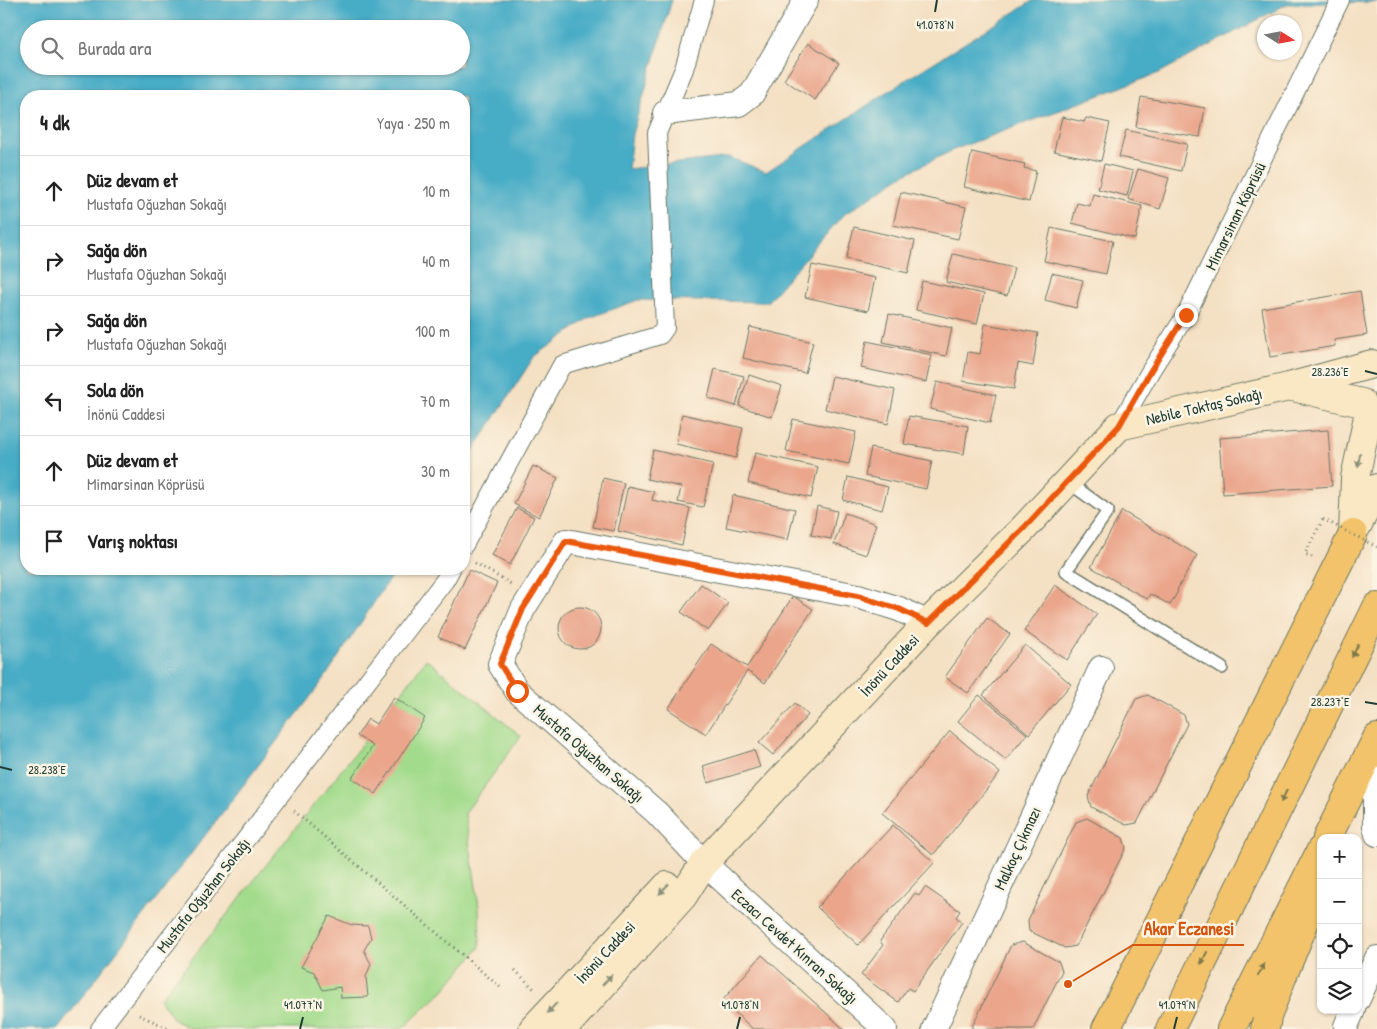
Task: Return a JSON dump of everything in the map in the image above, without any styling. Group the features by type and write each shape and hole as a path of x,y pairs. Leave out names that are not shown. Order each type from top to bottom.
{"highway":[{"path":"1106,1029 1353,534"},
{"path":"1170,1029 1377,607"},
{"path":"1329,834 1376,739"},
{"path":"1340,834 1376,739"},
{"path":"1231,1029 1317,858"},
{"path":"1265,1029 1267,1017 1317,892"}],"main road":[{"name":"Nebile Toktaş Sokağı","path":"1119,426 1289,387 1375,362"},
{"path":"1353,534 1355,478 1369,411 1360,393 1360,382 1365,372 1375,362"},
{"path":"1289,387 1369,411"},
{"name":"İnönü Caddesi","path":"563,1029 683,896 704,863 928,623 1024,528 1119,426"},
{"path":"1353,534 1377,488"},
{"name":"İnönü Caddesi","path":"533,1029 672,881 704,863"}],"street":[{"path":"470,534 562,365 660,335 665,328 661,123 684,69 704,0"},
{"path":"661,123 739,104 752,94 806,0"},
{"name":"Mimarsinan Köprüsü","path":"1119,426 1151,370 1186,315 1340,0"},
{"name":"Mustafa Oğuzhan Sokağı","path":"704,863 657,813 517,691 500,664 523,609 566,541 858,596 899,609 928,623"},
{"name":"Mustafa Oğuzhan Sokağı","path":"100,1029 448,575"},
{"name":"Malkoç Çıkmazı","path":"934,1029 1101,668"},
{"path":"1376,739 1375,826 1377,834"},
{"name":"Eczacı Cevdet Kınran Sokağı","path":"704,863 886,1029"},
{"path":"1362,990 1377,958"}],"lane":[{"path":"1068,482 1108,512 1066,570 1222,668"}],"path":[{"path":"1313,558 1305,554 1323,519 1377,547"},
{"path":"472,561 532,596"},
{"path":"278,798 500,987"},
{"path":"118,1005 170,1029"}],"green space":[{"path":"426,659 521,736 465,813 479,907 480,947 443,991 402,1029 193,1029 175,1021 160,999 389,710"}],"water":[{"path":"0,0 672,0 632,134 628,169 729,157 766,172 904,81 1034,0 1377,0 1377,2 1287,4 1267,15 1257,15 1257,20 1159,73 953,150 903,175 842,216 767,302 638,300 589,318 534,357 470,456 470,90 20,90 20,575 392,575 324,679 58,1029 0,1029"}],"building":[{"path":"808,43 839,63 815,100 784,80"},
{"path":"1141,97 1205,108 1200,137 1136,127"},
{"path":"1062,117 1084,122 1086,118 1110,123 1101,161 1054,151"},
{"path":"1126,130 1187,144 1181,171 1119,157"},
{"path":"972,152 1025,164 1024,168 1036,171 1029,202 964,187"},
{"path":"1104,164 1133,171 1127,196 1098,189"},
{"path":"1138,169 1169,178 1160,209 1128,199"},
{"path":"901,192 966,207 958,239 893,225"},
{"path":"1093,194 1142,206 1135,239 1072,223 1077,203 1090,206"},
{"path":"854,227 915,241 908,273 846,259"},
{"path":"1051,228 1113,241 1106,274 1044,261"},
{"path":"953,254 1014,268 1007,296 946,282"},
{"path":"812,265 875,278 868,311 805,297"},
{"path":"1052,273 1083,280 1076,308 1045,300"},
{"path":"922,281 984,294 977,324 916,310"},
{"path":"1360,291 1367,335 1334,340 1335,346 1270,357 1262,308"},
{"path":"889,314 952,328 946,356 883,342"},
{"path":"985,324 1038,333 1033,366 1018,363 1014,389 963,381 968,352 980,354"},
{"path":"750,327 813,342 805,373 743,358"},
{"path":"867,341 932,355 926,382 861,368"},
{"path":"715,369 744,376 736,406 708,398"},
{"path":"749,375 782,386 772,417 739,406"},
{"path":"832,376 895,390 888,424 825,409"},
{"path":"937,382 996,395 990,423 930,409"},
{"path":"682,414 743,428 736,458 676,444"},
{"path":"909,416 968,426 964,454 904,444"},
{"path":"793,419 856,432 849,464 786,451"},
{"path":"1328,430 1332,486 1223,494 1219,438"},
{"path":"871,448 932,461 926,489 865,476"},
{"path":"653,450 713,464 703,507 678,502 681,487 647,479"},
{"path":"755,453 818,467 811,498 748,483"},
{"path":"533,466 558,478 539,517 514,504"},
{"path":"848,477 888,487 882,510 843,500"},
{"path":"603,478 624,483 614,531 593,527"},
{"path":"628,486 654,492 652,500 690,508 682,545 618,531"},
{"path":"733,495 795,509 788,540 726,527"},
{"path":"817,506 837,511 831,539 811,535"},
{"path":"517,508 534,517 510,565 492,555"},
{"path":"1122,511 1197,555 1170,605 1150,594 1147,599 1091,567"},
{"path":"845,513 876,524 866,555 834,544"},
{"path":"470,570 497,583 465,650 438,637 467,575 470,575"},
{"path":"701,584 728,603 708,631 681,612"},
{"path":"1055,585 1097,614 1067,660 1024,631"},
{"path":"793,596 813,609 765,683 747,671 706,734 668,709 711,644 747,667"},
{"path":"584,607 592,610 598,616 601,628 598,640 592,646 576,649 568,646 562,640 559,624 562,616 568,610"},
{"path":"987,618 1010,634 968,693 945,677"},
{"path":"1025,645 1071,684 1029,734 983,695"},
{"path":"979,695 1027,734 1006,760 958,721"},
{"path":"1148,695 1184,715 1187,724 1137,823 1126,825 1091,807 1088,796 1136,699"},
{"path":"394,697 425,718 376,794 352,778 373,746 357,736 368,719 376,724"},
{"path":"795,703 808,715 773,755 759,743"},
{"path":"950,731 1000,773 933,855 882,813"},
{"path":"754,750 760,767 708,783 703,766"},
{"path":"1087,818 1123,838 1126,848 1076,946 1065,948 1029,931 1028,920 1076,822"},
{"path":"893,825 934,863 858,945 817,907"},
{"path":"925,887 960,911 956,917 962,922 913,991 908,988 898,1002 861,975 883,945 880,941 915,893 919,896"},
{"path":"329,916 352,925 368,926 371,938 364,950 371,964 366,977 368,997 341,998 340,987 323,990 314,972 301,967"},
{"path":"1023,942 1059,962 1062,971 1033,1029 971,1029 1011,945"},
{"path":"762,955 844,1029 753,1029 722,1001"}],"place":[{"name":"Akar Eczanesi","path":"1068,984"}],"route":[{"path":"517,691 500,664 523,609 566,541 858,596 899,609 928,623 1024,528 1119,426 1151,370 1186,315"}]}
